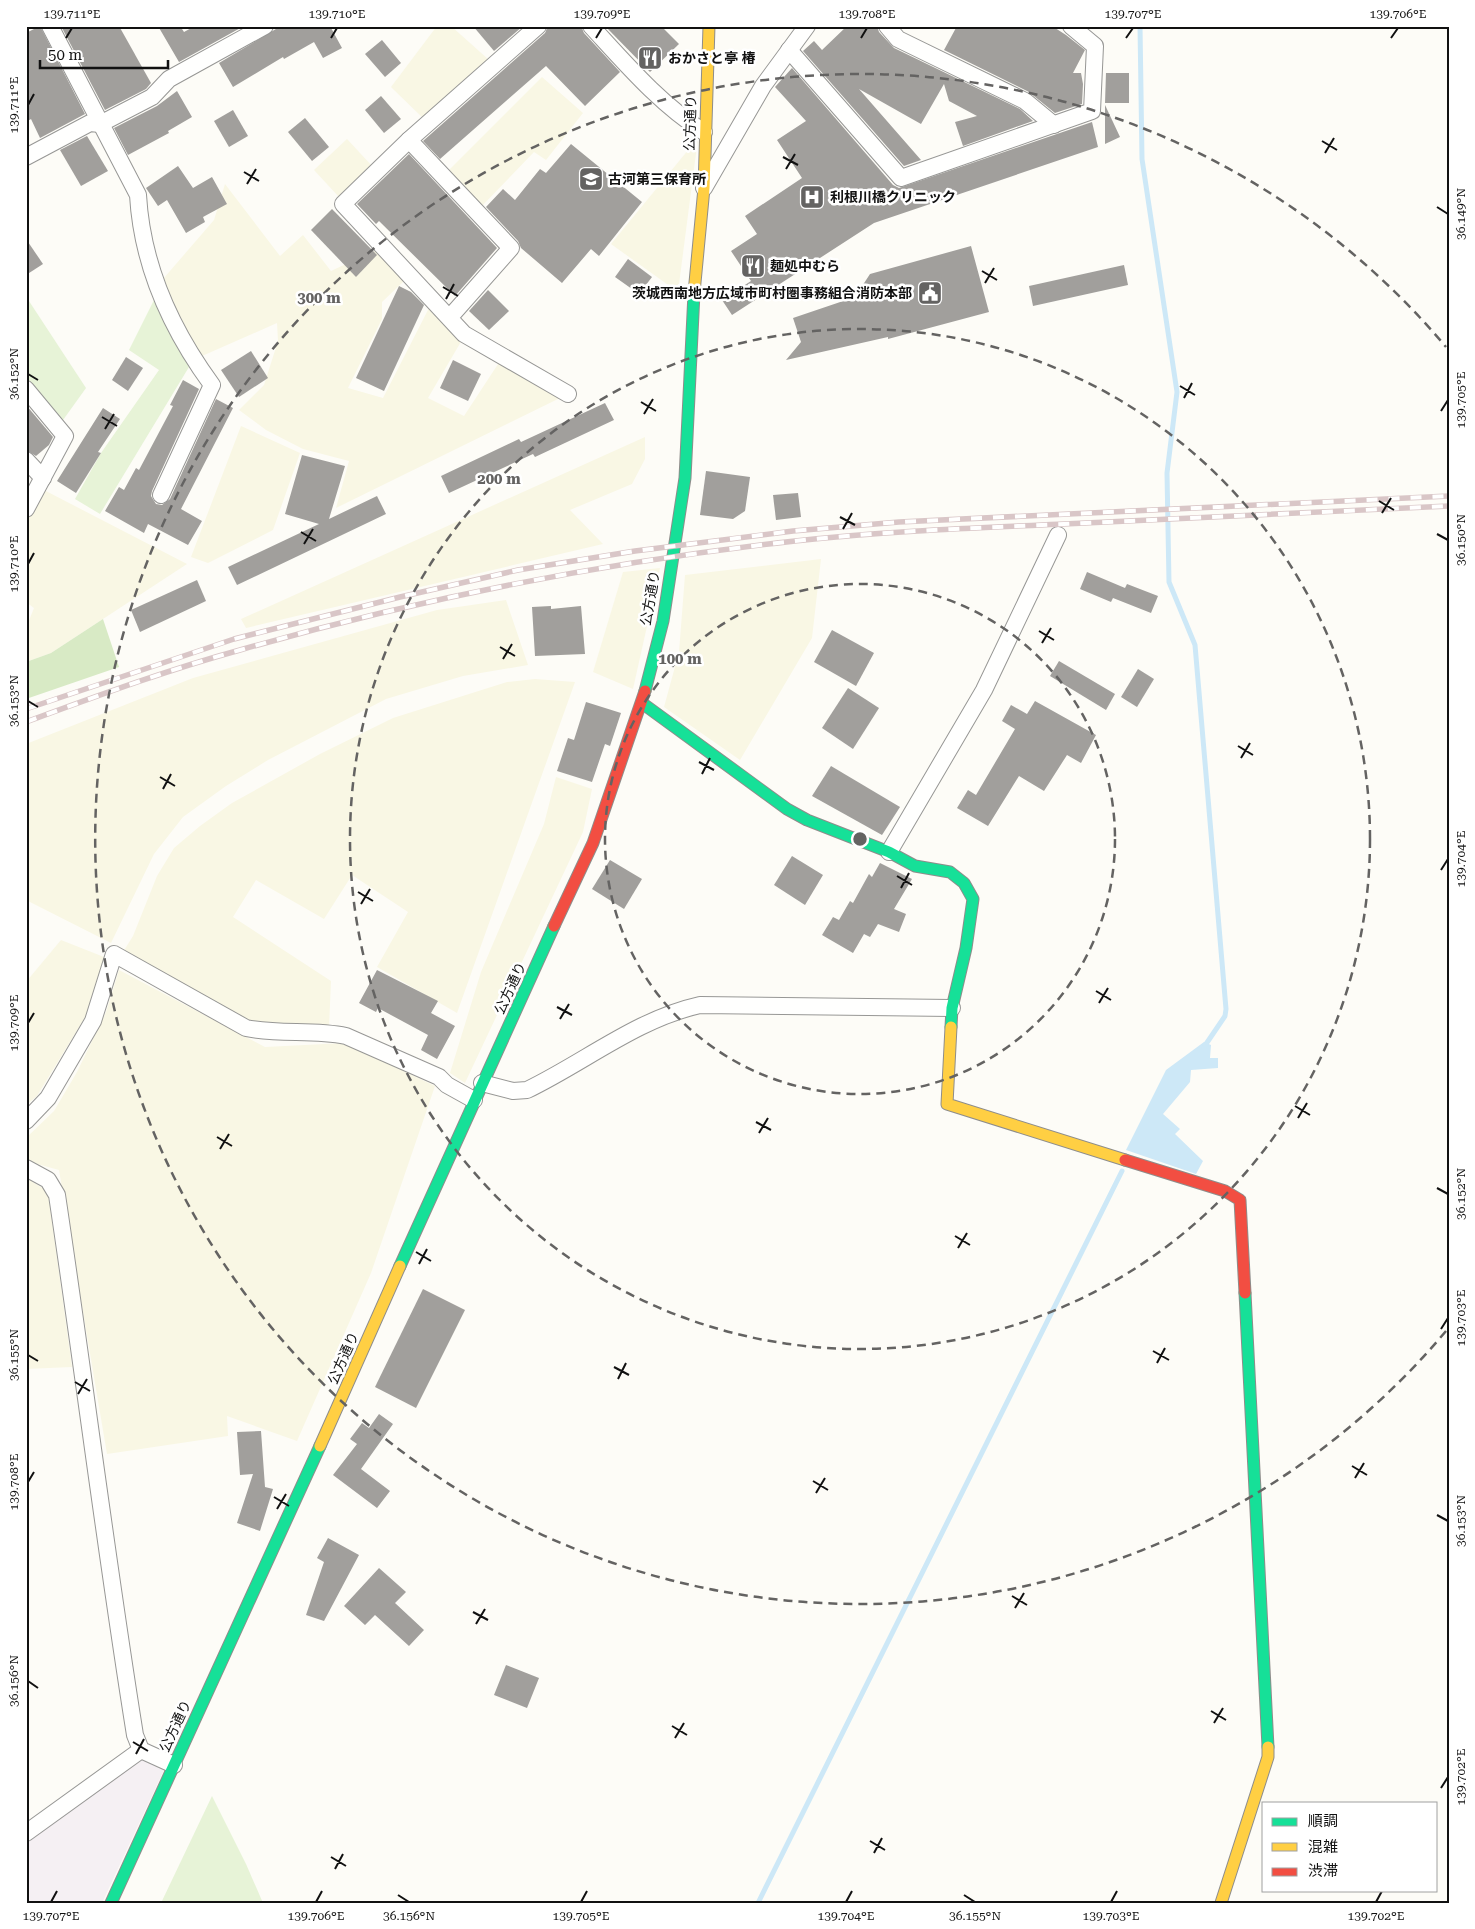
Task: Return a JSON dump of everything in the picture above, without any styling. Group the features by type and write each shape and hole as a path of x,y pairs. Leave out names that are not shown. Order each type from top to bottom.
{"street":[{"path":"50,26 138,195 140,224 146,255 161,295 190,356 212,385 160,496"},
{"path":"26,157 90,123 100,124 152,97 170,79 265,26"},
{"path":"538,26 409,140 343,204 464,334 568,394"},
{"path":"591,26 659,98 704,132"},
{"name":"公方通り","path":"111,1903 326,1433 474,1100 593,843 642,703 663,621 685,478 694,288 704,188 704,132 709,26"},
{"path":"704,188 763,86 807,26"},
{"path":"887,26 898,40 1025,101 1054,125"},
{"path":"789,50 901,178 1092,111 1095,46 1071,26"},
{"path":"409,140 510,248 450,317"},
{"path":"26,389 65,436 26,509"},
{"path":"26,460 43,478"},
{"path":"889,852 984,690 1058,535"},
{"path":"642,703 787,808 807,820 889,852 915,866 950,872 964,883 973,899 966,948 952,1008 947,1104 1226,1191 1240,1200 1268,1758 1221,1903"},
{"path":"26,1121 48,1098 93,1021 114,954 147,970 246,1028 268,1032 333,1033 346,1036 439,1077 448,1085 474,1100"},
{"path":"482,1083 513,1091 528,1090 649,1022 672,1011 700,1005 952,1008"},
{"path":"26,1168 48,1180 57,1195 83,1365 107,1558 135,1735 141,1750 174,1765"},
{"path":"26,1833 141,1750"}],"shaded area":[{"path":"437,26 451,26 489,60 426,121 391,87"},
{"path":"542,77 583,113 546,160 534,152 481,207 447,172"},
{"path":"698,138 678,292 611,244"},
{"path":"347,139 372,166 339,197 314,170"},
{"path":"225,184 280,256 303,235 331,271 378,249 404,281 382,302 382,319 348,388 383,398 430,306 462,340 428,398 464,416 500,361 562,397 336,508 349,461 303,449 266,430 239,410 264,385 278,341 277,323 193,360 157,286 214,220"},
{"path":"241,426 300,453 273,530 208,563 191,557"},
{"path":"645,437 645,459 632,484 570,510 603,544 246,628 241,619"},
{"path":"44,490 187,564 51,653 26,662 26,628 34,608 26,602 26,519"},
{"path":"821,559 812,638 740,760 664,707 679,652 685,575"},
{"path":"660,568 633,689 593,672 623,572"},
{"path":"506,600 528,665 463,676 386,699 268,760 226,786 183,817 154,854 111,943 26,900 26,744 193,678 437,610"},
{"path":"535,679 575,682 457,1013 377,967 408,912 352,875 324,919 256,880 233,917 331,981 329,1028 287,1023 246,1028 123,952 133,936 157,876 174,848 232,803 320,754 393,718 507,682"},
{"path":"556,777 592,789 583,832 465,1083 450,1073 481,972 544,824"},
{"path":"61,940 104,957 87,1014 37,1096 26,1105 26,982"},
{"path":"119,970 265,1047 345,1043 435,1086 371,1273 297,1441 227,1416 228,1436 107,1454 59,1170 26,1161 26,1138 54,1111 77,1072 106,1012"},
{"path":"26,1178 44,1189 49,1199 72,1367 26,1369"},
{"path":"141,1758 164,1770 102,1903 26,1903 26,1842"}],"green space":[{"path":"27,298 86,388 63,420 26,379"},
{"path":"155,298 189,367 100,514 75,499 101,453 159,370 129,350"},
{"path":"103,619 119,667 26,699 26,662 51,653"},
{"path":"212,1796 263,1903 161,1903"}],"water":[{"path":"1204,1042 1211,1045 1210,1058 1218,1058 1218,1068 1191,1070 1190,1082 1163,1114 1180,1129 1175,1134 1203,1161 1196,1174 1126,1150 1166,1070"}],"building":[{"path":"40,26 85,114 40,138 31,119 26,122 26,33"},
{"path":"61,26 119,26 151,83 146,89 105,110"},
{"path":"158,26 180,26 184,32 195,26 244,26 179,62"},
{"path":"281,26 330,26 342,48 323,58 314,42 284,59 283,57 233,87 219,63"},
{"path":"473,26 523,26 494,51"},
{"path":"548,26 581,26 584,33 620,72 585,106 546,66 440,159 423,141 545,33"},
{"name":"おかさと亭 椿","path":"605,26 661,26 679,44 650,72"},
{"path":"847,26 877,26 879,32 894,48 1020,109 1033,121 963,146 955,122 977,116 949,101 944,84 921,124 859,89 921,160 904,166 803,51 814,41 822,50"},
{"path":"957,26 1052,26 1085,50 1073,73 1081,73 1083,84 1082,104 1055,113 1029,92 944,50"},
{"path":"382,40 401,63 385,77 365,54"},
{"path":"792,68 893,185 899,188 1092,122 1098,147 874,223 732,315 722,300 751,281 731,251 757,234 745,216 802,178 777,140 806,121 775,87"},
{"path":"1106,73 1129,73 1129,103 1105,103"},
{"path":"177,91 192,117 168,131 169,133 128,155 114,128 157,106"},
{"path":"381,96 401,119 384,133 365,110"},
{"path":"1105,105 1120,137 1105,144"},
{"path":"233,110 248,136 229,147 214,121"},
{"path":"305,118 329,147 312,161 288,132"},
{"path":"87,136 108,171 81,186 60,150"},
{"path":"571,144 642,202 599,256 591,249 562,283 521,248 518,241 486,207 503,189 515,200 540,169 546,173"},
{"path":"409,154 497,248 455,296 379,221 376,224 357,204"},
{"path":"178,166 193,188 212,177 227,204 203,217 205,222 186,233 167,200 158,206 146,188"},
{"path":"332,209 377,255 356,277 311,230"},
{"path":"26,239 43,264 26,275"},
{"name":"茨城西南地方広域市町村圏事務組合消防本部","path":"971,246 989,312 888,339 888,337 786,360 801,342 793,318 855,297 870,274"},
{"path":"628,259 652,277 639,294 615,277"},
{"path":"1124,265 1128,285 1033,306 1029,286"},
{"path":"399,286 411,292 424,305 384,391 356,378"},
{"path":"488,290 509,311 489,330 469,311"},
{"path":"251,351 268,378 239,397 221,370"},
{"path":"126,357 143,368 128,391 112,380"},
{"path":"453,360 481,374 468,401 440,388"},
{"path":"183,380 199,389 152,491 151,496 156,504 162,505 170,499 216,399 233,408 181,509 202,521 188,545 148,524 144,533 105,511 119,487 124,490 136,468 139,470 173,406 170,405"},
{"path":"605,403 614,420 535,457 533,454 449,493 441,476 519,439 521,442"},
{"path":"26,405 53,437 49,445 36,456 26,450"},
{"path":"103,408 120,419 98,452 101,453 76,493 57,481"},
{"path":"302,455 345,466 329,519 377,496 386,514 237,585 228,567 319,524 285,514"},
{"path":"706,471 750,477 745,511 733,519 700,515"},
{"path":"798,493 801,517 776,520 773,495"},
{"path":"1087,572 1125,588 1127,584 1158,596 1151,613 1113,598 1111,602 1080,589"},
{"path":"197,580 206,601 140,632 131,610"},
{"path":"551,606 551,609 581,606 585,654 535,656 532,607"},
{"path":"832,630 874,653 856,686 814,662"},
{"path":"1059,661 1115,694 1106,710 1050,676"},
{"path":"1138,669 1154,679 1137,707 1121,697"},
{"path":"848,688 879,708 853,749 822,728"},
{"path":"1035,701 1096,735 1081,763 1067,755 1044,791 1019,776 988,826 957,808 968,790 976,795 1015,729 1002,721 1011,705 1027,714"},
{"path":"586,702 621,713 610,746 605,744 592,782 557,771 568,738 574,740"},
{"path":"831,766 900,807 882,835 812,796"},
{"path":"792,856 823,875 805,905 774,885"},
{"path":"610,860 642,879 624,909 592,889"},
{"path":"880,863 912,879 894,909 906,914 899,932 878,924 870,937 864,934 853,953 822,935 833,917 839,920 850,901 853,903 869,874 872,877"},
{"path":"377,970 438,1001 431,1013 455,1026 437,1059 421,1050 428,1035 378,1008 376,1012 359,1003"},
{"path":"423,1289 465,1310 416,1408 375,1387"},
{"path":"379,1414 393,1424 361,1469 390,1491 377,1508 333,1475 357,1444 350,1439 362,1423 369,1428"},
{"path":"261,1431 265,1487 273,1489 260,1531 237,1523 253,1474 240,1475 237,1432"},
{"path":"328,1538 359,1555 324,1621 306,1615 324,1562 317,1558"},
{"path":"379,1568 406,1592 395,1603 424,1630 409,1646 375,1615 365,1625 344,1606"},
{"path":"506,1665 539,1678 527,1708 494,1695"}],"waterway":[{"path":"1140,26 1142,159 1177,392 1167,473 1169,582 1195,645 1226,1009 1225,1016 1204,1047"},
{"path":"758,1903 1122,1171"}],"railway":[{"path":"26,709 234,639 400,597 518,570 635,551 793,531 899,522 1449,496"},
{"path":"26,722 186,666 308,631 446,598 585,571 655,560 795,541 896,532 1449,506"}],"traffic: fast":[{"path":"645,691 663,621 685,478 694,293"},
{"path":"642,703 787,809 807,820 889,852 915,866 950,872 964,883 973,899 966,948 952,1008 951,1027"},
{"path":"400,1266 554,926"},
{"path":"1245,1293 1268,1747"},
{"path":"111,1903 320,1446"}],"traffic: slow":[{"path":"694,293 704,188 709,26"},
{"path":"951,1027 947,1104 1125,1160"},
{"path":"320,1446 400,1266"},
{"path":"1221,1903 1268,1757 1268,1747"}],"traffic: jam":[{"path":"554,926 593,843 645,691"},
{"path":"1125,1160 1225,1191 1240,1200 1245,1293"}],"place":[{"name":"おかさと亭 椿","path":"650,58"},
{"name":"古河第三保育所","path":"591,179"},
{"name":"利根川橋クリニック","path":"812,197"},
{"name":"麺処中むら","path":"753,266"},
{"name":"茨城西南地方広域市町村圏事務組合消防本部","path":"930,293"}]}
